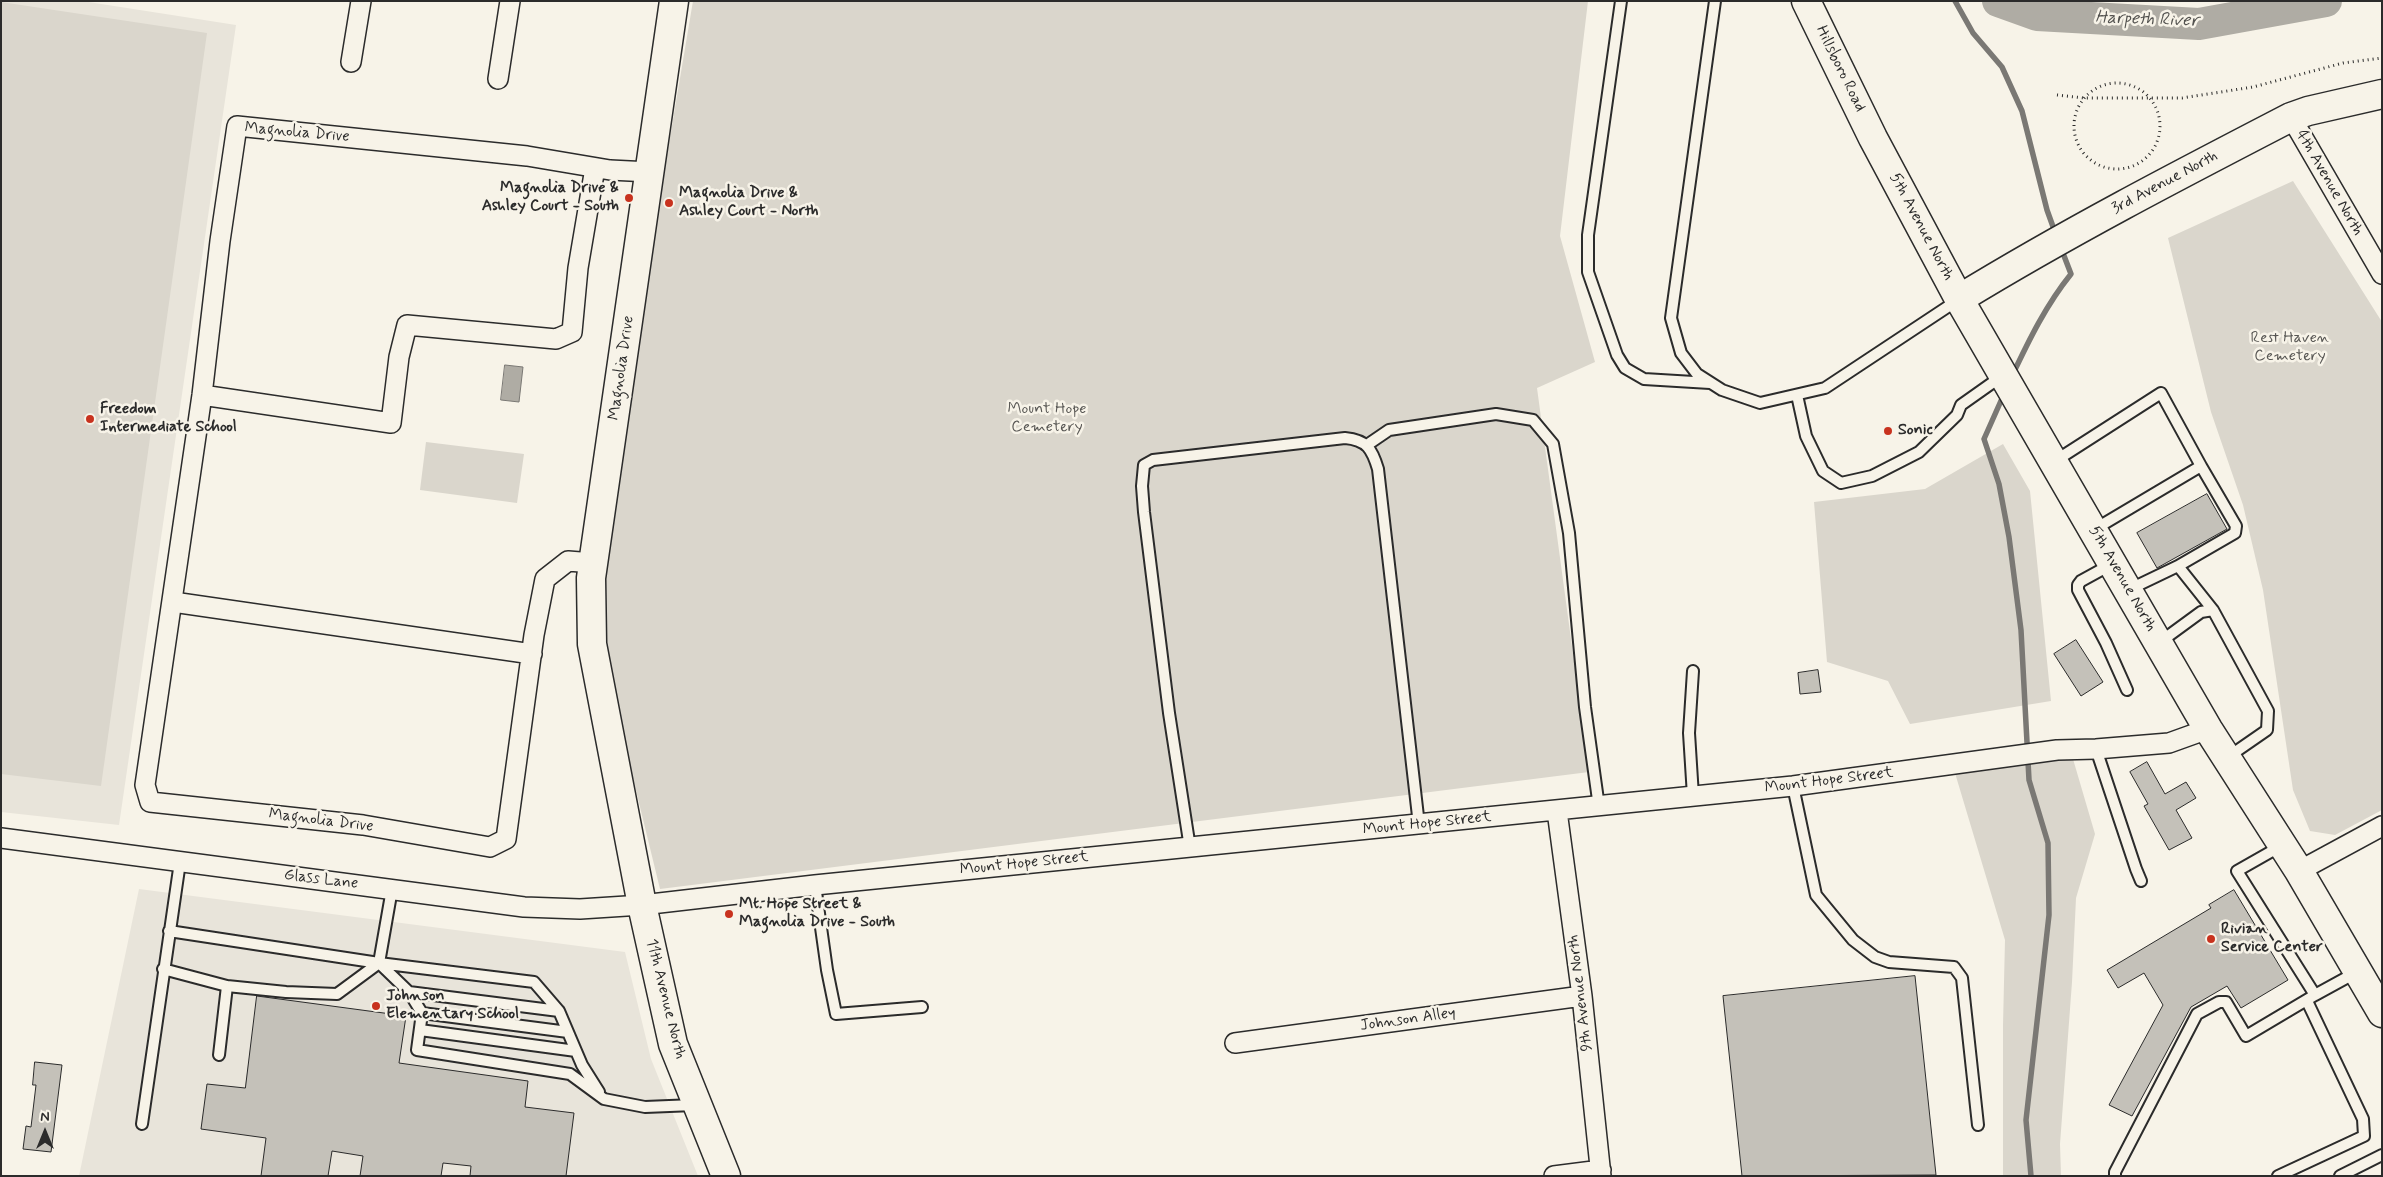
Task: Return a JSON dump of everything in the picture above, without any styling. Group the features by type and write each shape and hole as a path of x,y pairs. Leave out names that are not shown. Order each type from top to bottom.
{"main road":[{"name":"Magnolia Drive","path":"642,905 592,644 591,578 674,1"},
{"name":"Hillsboro Road","path":"1806,1 1873,138"},
{"name":"3rd Avenue North","path":"1959,300 2118,206 2292,117 2308,111 2382,94"},
{"name":"5th Avenue North","path":"1873,138 1959,300 2023,407 2208,729 2298,871 2382,1014"},
{"name":"11th Avenue North","path":"642,905 673,1044 726,1176"}],"street":[{"path":"351,62 361,1"},
{"path":"498,79 510,1"},
{"name":"4th Avenue North","path":"2292,117 2382,274"},
{"name":"Magnolia Drive","path":"593,563 568,561 545,579 532,654 506,839 490,846 362,825 150,802 145,785 202,396 220,241 237,126 526,156 595,168 650,172"},
{"path":"202,396 391,423 399,357 407,325 556,339 572,332 578,268 595,168"},
{"path":"173,602 532,654"},
{"name":"Mount Hope Street","path":"642,905 815,885 1793,786 2057,750 2169,743 2208,729"},
{"name":"9th Avenue North","path":"1557,811 1582,996 1601,1173"},
{"path":"2298,871 2382,826"},
{"name":"Glass Lane","path":"1,838 524,907 580,909 642,905"},
{"name":"Johnson Alley","path":"1235,1043 1582,996"},
{"path":"1554,1176 1601,1173"}],"lane":[{"path":"1621,1 1588,235 1588,272 1617,355 1626,368 1644,379 1711,383"},
{"path":"1715,1 1671,318 1681,353 1697,374 1722,390 1760,403 1825,388 1959,300"},
{"path":"1797,395 1806,436 1824,471 1841,483 1872,476 1919,452 1957,415 1961,405 2003,374"},
{"path":"2054,462 2161,393 2236,526 2235,533 2178,566 2128,590"},
{"path":"1367,445 1389,430 1496,414 1533,420 1552,444 1569,533 1585,707 1598,806"},
{"path":"1190,848 1168,713 1144,512 1142,486 1144,465 1153,460 1345,438 1357,439 1367,445 1374,454 1378,470 1419,824"},
{"path":"2093,530 2201,466"},
{"path":"2113,563 2081,580 2078,590 2127,690"},
{"path":"2178,566 2213,610 2268,711 2267,730 2227,758"},
{"path":"2159,643 2201,612 2213,610"},
{"path":"1693,671 1689,733 1693,796"},
{"path":"2096,749 2141,880"},
{"path":"1793,786 1816,895 1853,940 1875,957 1889,962 1954,967 1962,978 1978,1125"},
{"path":"2278,1176 2364,1136 2363,1118 2311,998 2237,871 2282,845"},
{"path":"142,1124 180,862"},
{"path":"815,885 827,970 836,1014 922,1007"},
{"path":"163,969 228,986 286,992 337,994 379,963 392,889"},
{"path":"169,931 379,963 534,982 559,1010 582,1065 604,1099"},
{"path":"379,963 408,992 422,1013 417,1050 546,1068 570,1074 604,1099 646,1107 698,1105"},
{"path":"2116,1176 2116,1172 2197,1014 2219,1002 2226,1002 2246,1036 2357,971"},
{"path":"219,1055 228,986"},
{"path":"408,992 559,1010"},
{"path":"422,1013 568,1032"},
{"path":"420,1030 576,1051"},
{"path":"2340,1176 2382,1155"}],"path":[{"path":"2057,95 2084,98 2182,98 2253,87 2343,63 2382,58"},
{"path":"2117,83 2136,87 2150,98 2158,110 2161,124 2156,145 2143,161 2131,168 2116,170 2096,164 2080,150 2075,138 2073,123 2076,110 2084,98 2094,89 2105,84 2117,83"}],"shaded area":[{"name":"Freedom Intermediate School","path":"1,1 82,1 236,25 119,825 1,812"},
{"path":"505,365 523,367 519,402 501,400"},
{"name":"Johnson Elementary School","path":"139,889 625,952 651,1059 698,1176 79,1176"}],"green space":[{"name":"Mount Hope Cemetery","path":"693,1 1588,1 1560,236 1595,362 1537,388 1589,772 660,889 591,606"},
{"name":"Freedom Intermediate School","path":"1,2 207,33 101,786 1,774"},
{"name":"Rest Haven Cemetery","path":"2293,181 2382,322 2382,810 2335,835 2310,831 2293,790 2263,590 2243,505 2211,412 2168,238"},
{"path":"426,442 524,454 517,503 420,490"},
{"path":"2003,444 2030,491 2051,701 1910,724 1888,681 1827,662 1814,502 1925,489"},
{"path":"2073,759 2095,834 2076,898 2060,1144 2061,1176 2003,1176 2005,940 1955,773"}],"building":[{"path":"2207,494 2227,529 2157,568 2137,533"},
{"path":"2076,640 2103,682 2081,696 2054,654"},
{"path":"1818,670 1821,692 1800,694 1798,673"},
{"path":"2147,762 2165,794 2186,782 2196,798 2176,810 2192,838 2169,850 2144,806 2148,804 2130,772"},
{"name":"Rivian Service Center","path":"2234,890 2288,980 2241,1008 2227,986 2191,1007 2132,1116 2109,1105 2163,1005 2144,973 2118,988 2107,970 2211,908 2209,905"},
{"path":"1915,976 1936,1175 1742,1176 1723,996"},
{"path":"257,996 406,1016 399,1063 528,1081 525,1107 574,1113 566,1176 470,1176 471,1166 443,1163 441,1176 360,1176 363,1156 332,1151 328,1176 261,1176 266,1138 201,1129 207,1084 245,1088"},
{"path":"35,1062 62,1065 51,1152 23,1149 26,1126 31,1127 36,1085 33,1085"}],"waterway":[{"path":"1955,1 1973,33 2002,67 2022,111 2047,210 2056,235"},
{"name":"Harpeth River","path":"1998,1 2037,15 2199,24 2326,1"},
{"path":"2012,376 2046,310 2071,274 2061,248"},
{"path":"2004,394 1984,439 1999,484 2009,537 2021,630 2029,780 2048,843 2049,915 2026,1120 2031,1176"}],"place":[{"name":"Magnolia Drive & Ashley Court - South","path":"629,198"},
{"name":"Magnolia Drive & Ashley Court - North","path":"669,203"},
{"name":"Freedom Intermediate School","path":"90,419"},
{"name":"Sonic","path":"1888,431"},
{"name":"Mt. Hope Street & Magnolia Drive - South","path":"729,914"},
{"name":"Rivian Service Center","path":"2211,939"},
{"name":"Johnson Elementary School","path":"376,1006"}]}
